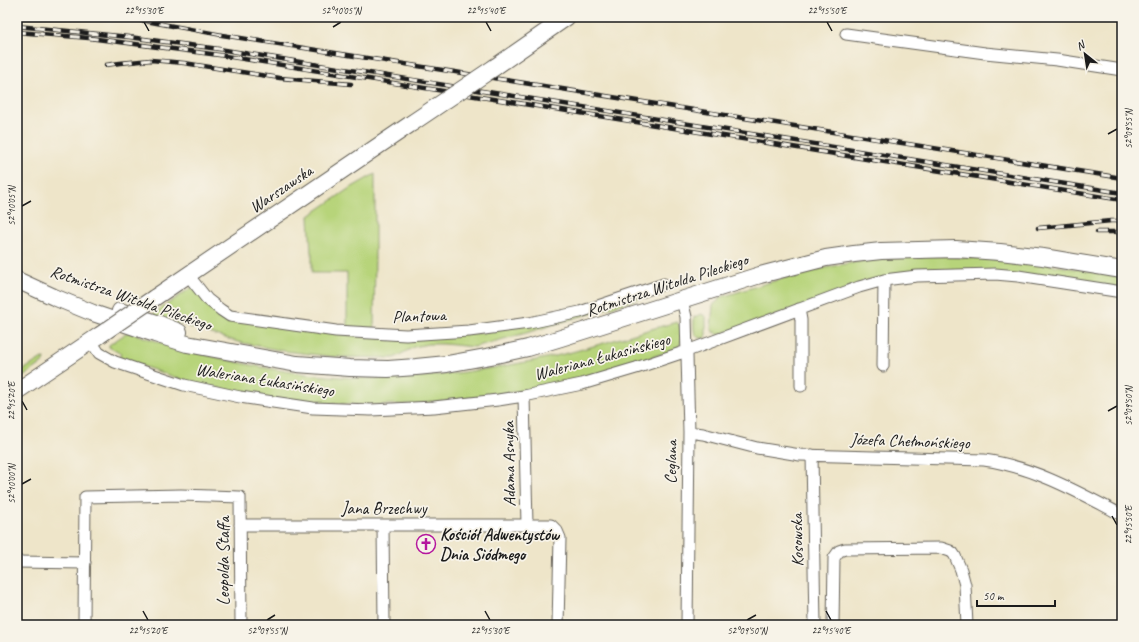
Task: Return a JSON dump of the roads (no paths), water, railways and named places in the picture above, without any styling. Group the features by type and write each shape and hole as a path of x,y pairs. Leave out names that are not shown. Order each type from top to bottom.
{"main road":[{"name":"Warszawska","path":"17,392 567,17"},
{"name":"Rotmistrza Witolda Pileckiego","path":"21,282 54,297 130,326 187,344 225,350 276,361 320,366 388,369 440,365 528,348 760,275 826,258 881,251 956,249 1043,257 1122,270"}],"street":[{"path":"846,34 1057,60 1122,70"},
{"name":"Waleriana Łukasińskiego","path":"96,338 99,353 114,362 184,385 240,397 313,408 371,410 434,407 498,400 582,384 687,351 859,287 884,280 918,276 1007,274 1122,292"},
{"name":"Plantowa","path":"188,275 207,299 230,316 336,331 406,335 468,331 529,323 580,312 664,284"},
{"path":"883,366 884,280"},
{"name":"Ceglana","path":"682,300 686,317 689,432 687,625"},
{"path":"799,309 801,320 801,386"},
{"name":"Adama Asnyka","path":"524,396 527,525 551,525 559,534 558,625"},
{"name":"Józefa Chełmońskiego","path":"689,432 780,453 812,456 977,460 1002,463 1030,471 1075,490 1122,515"},
{"name":"Kosowska","path":"812,456 815,625"},
{"name":"Leopolda Staffa","path":"85,563 85,497 181,495 240,497 241,625"},
{"name":"Jana Brzechwy","path":"240,525 527,525"},
{"path":"383,525 384,625"},
{"path":"833,625 834,558 839,551 845,549 941,548 953,553 961,570 965,585 967,625"},
{"path":"17,562 85,563 84,625"}],"railway":[{"path":"124,17 222,35 1122,178"},
{"path":"17,26 129,37 219,49 1122,193"},
{"path":"17,32 89,38 219,55 1122,200"},
{"path":"106,65 151,60 184,63 280,78 351,84"},
{"path":"1038,228 1122,221"},
{"path":"1097,232 1122,232"}],"place":[{"name":"Kościół Adwentystów Dnia Siódmego","path":"426,544"}]}
